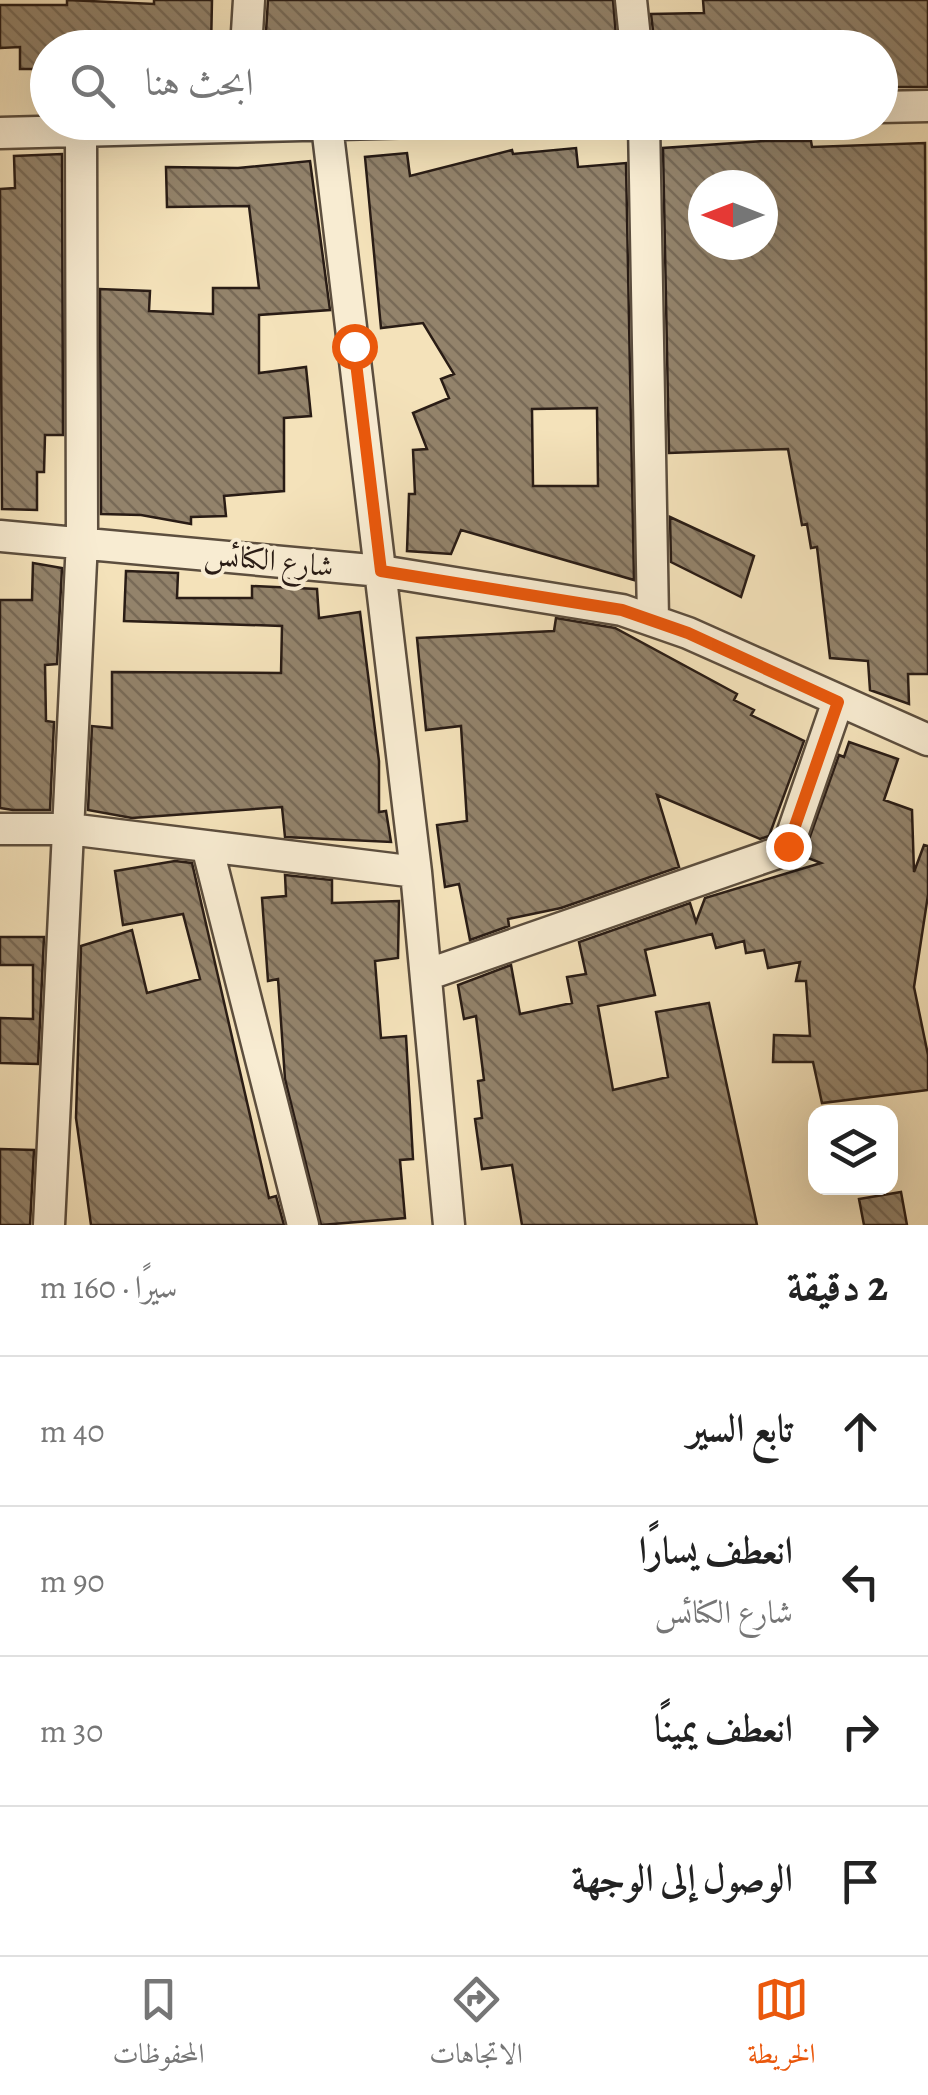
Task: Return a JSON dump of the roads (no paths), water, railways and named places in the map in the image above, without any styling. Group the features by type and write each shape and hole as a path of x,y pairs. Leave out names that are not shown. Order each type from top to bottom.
{"street":[{"path":"247,30 249,0"},
{"path":"631,0 634,30"},
{"path":"898,107 928,106"},
{"path":"0,132 30,132"},
{"path":"49,1225 82,541 81,140"},
{"path":"329,140 416,872 449,1225"},
{"path":"644,140 654,619"},
{"name":"شارع الكنائس","path":"0,536 381,571 594,604 654,619 928,740"},
{"path":"426,975 788,846 838,702"},
{"path":"0,829 68,829 416,872"},
{"path":"207,846 303,1225"}]}
